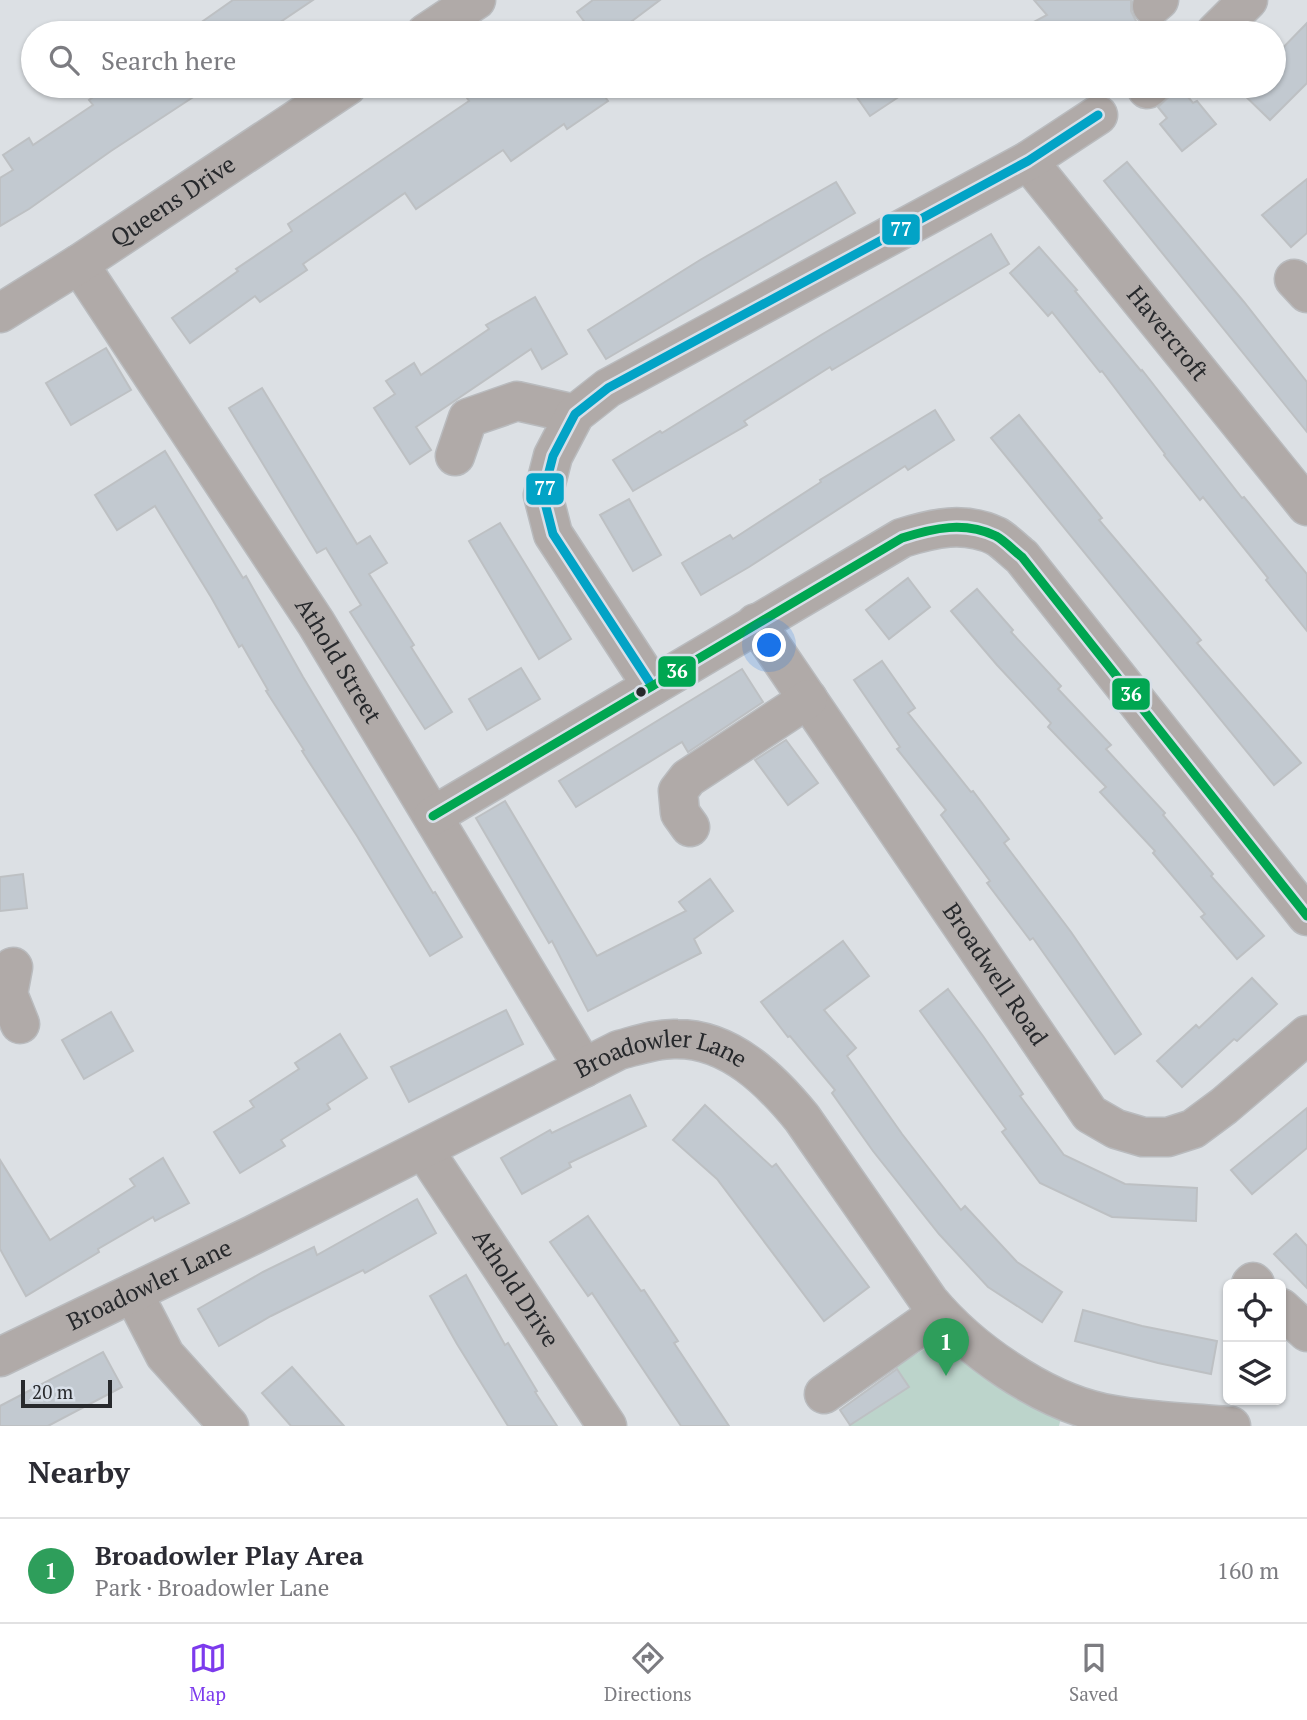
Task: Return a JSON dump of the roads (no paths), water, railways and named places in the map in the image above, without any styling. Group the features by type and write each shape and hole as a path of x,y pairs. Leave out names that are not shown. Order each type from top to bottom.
{"street":[{"path":"444,21 476,0"},
{"path":"1227,21 1248,0"},
{"name":"Queens Drive","path":"0,313 79,264 329,98"},
{"path":"652,686 553,534 543,495 553,456 575,414 608,388 1028,161 1097,115"},
{"name":"Havercroft","path":"1028,161 1307,506"},
{"name":"Athold Street","path":"79,264 316,623 584,1069"},
{"path":"455,456 468,418 517,401 575,414"},
{"path":"433,816 902,538 938,527 970,528 998,537 1022,557 1303,901"},
{"name":"Broadwell Road","path":"756,623 1090,1114 1116,1129 1143,1137 1168,1137 1193,1129 1307,1035"},
{"path":"691,827 680,813 678,791 688,778 808,699"},
{"name":"Broadowler Lane","path":"0,1357 424,1150 619,1051 649,1042 678,1038 708,1044 734,1055 780,1091 802,1118 939,1314 976,1349 1055,1396 1101,1412 1231,1426"},
{"name":"Athold Drive","path":"424,1150 607,1426"},
{"path":"133,1293 165,1355 229,1426"},
{"path":"1286,1313 1307,1332"},
{"path":"824,1394 939,1314"}],"place":[{"name":"Broadowler Play Area","path":"946,1376"}]}
